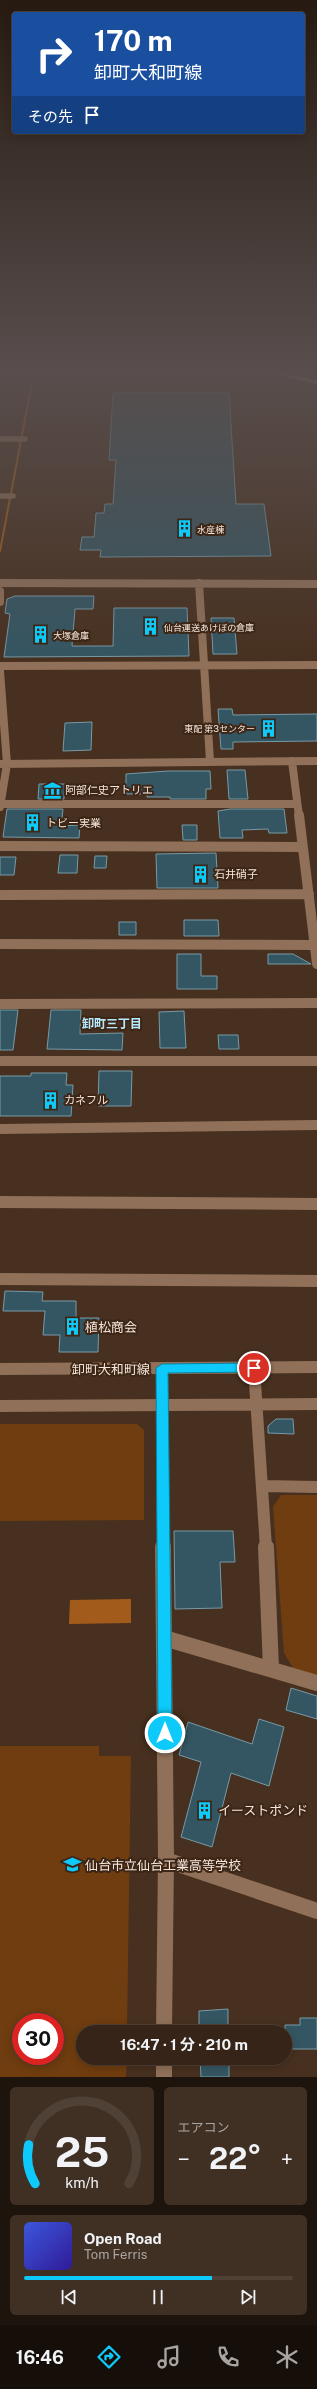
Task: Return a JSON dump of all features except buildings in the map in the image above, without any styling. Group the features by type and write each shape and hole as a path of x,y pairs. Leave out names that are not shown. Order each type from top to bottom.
{"street":[{"path":"3,496 13,496"},
{"path":"0,583 317,591"},
{"path":"0,602 0,591 317,584"},
{"path":"200,587 210,761"},
{"path":"0,666 317,665"},
{"path":"0,671 2,764 0,807"},
{"path":"292,761 302,847 316,945 317,964"},
{"path":"2,764 317,761"},
{"path":"0,804 297,804"},
{"path":"0,846 302,847"},
{"path":"0,895 309,894"},
{"path":"0,944 316,945"},
{"path":"0,1004 317,1004"},
{"path":"0,1061 317,1061"},
{"path":"0,1129 317,1125"},
{"path":"0,1202 317,1204"},
{"path":"0,1279 317,1281"},
{"name":"卸町大和町線","path":"0,1368 317,1367"},
{"path":"162,1368 166,1860 164,2025"},
{"path":"254,1368 263,1486 271,1668"},
{"path":"0,1406 317,1404"},
{"path":"263,1486 317,1487"},
{"path":"164,1638 271,1668 317,1683"},
{"path":"166,1860 317,1911"},
{"path":"164,2065 164,2077"}],"shaded area":[{"path":"0,1424 137,1424 144,1430 144,1520 0,1521"},
{"path":"281,1495 317,1495 317,1675 293,1668 284,1653 273,1507"},
{"path":"131,1599 131,1623 69,1624 70,1600"},
{"name":"仙台市立仙台工業高等学校","path":"0,1746 99,1746 99,1756 131,1756 127,2025 76,2025 76,2065 127,2065 126,2077 0,2077"}],"waterway":[{"path":"0,551 16,469"}],"place":[{"name":"水産棟","path":"184,529"},
{"name":"仙台運送あけぼの倉庫","path":"151,627"},
{"name":"大塚倉庫","path":"40,635"},
{"name":"東配 第3センター","path":"268,728"},
{"name":"阿部仁史アトリエ","path":"52,790"},
{"name":"トビー実業","path":"33,823"},
{"name":"石井硝子","path":"201,874"},
{"name":"カネフル","path":"51,1100"},
{"name":"植松商会","path":"72,1327"},
{"name":"イーストポンド","path":"205,1810"},
{"name":"仙台市立仙台工業高等学校","path":"72,1865"}],"district":[{"name":"卸町三丁目","path":"112,1024"}],"route":[{"path":"165,1733 162,1368 254,1368"}]}
